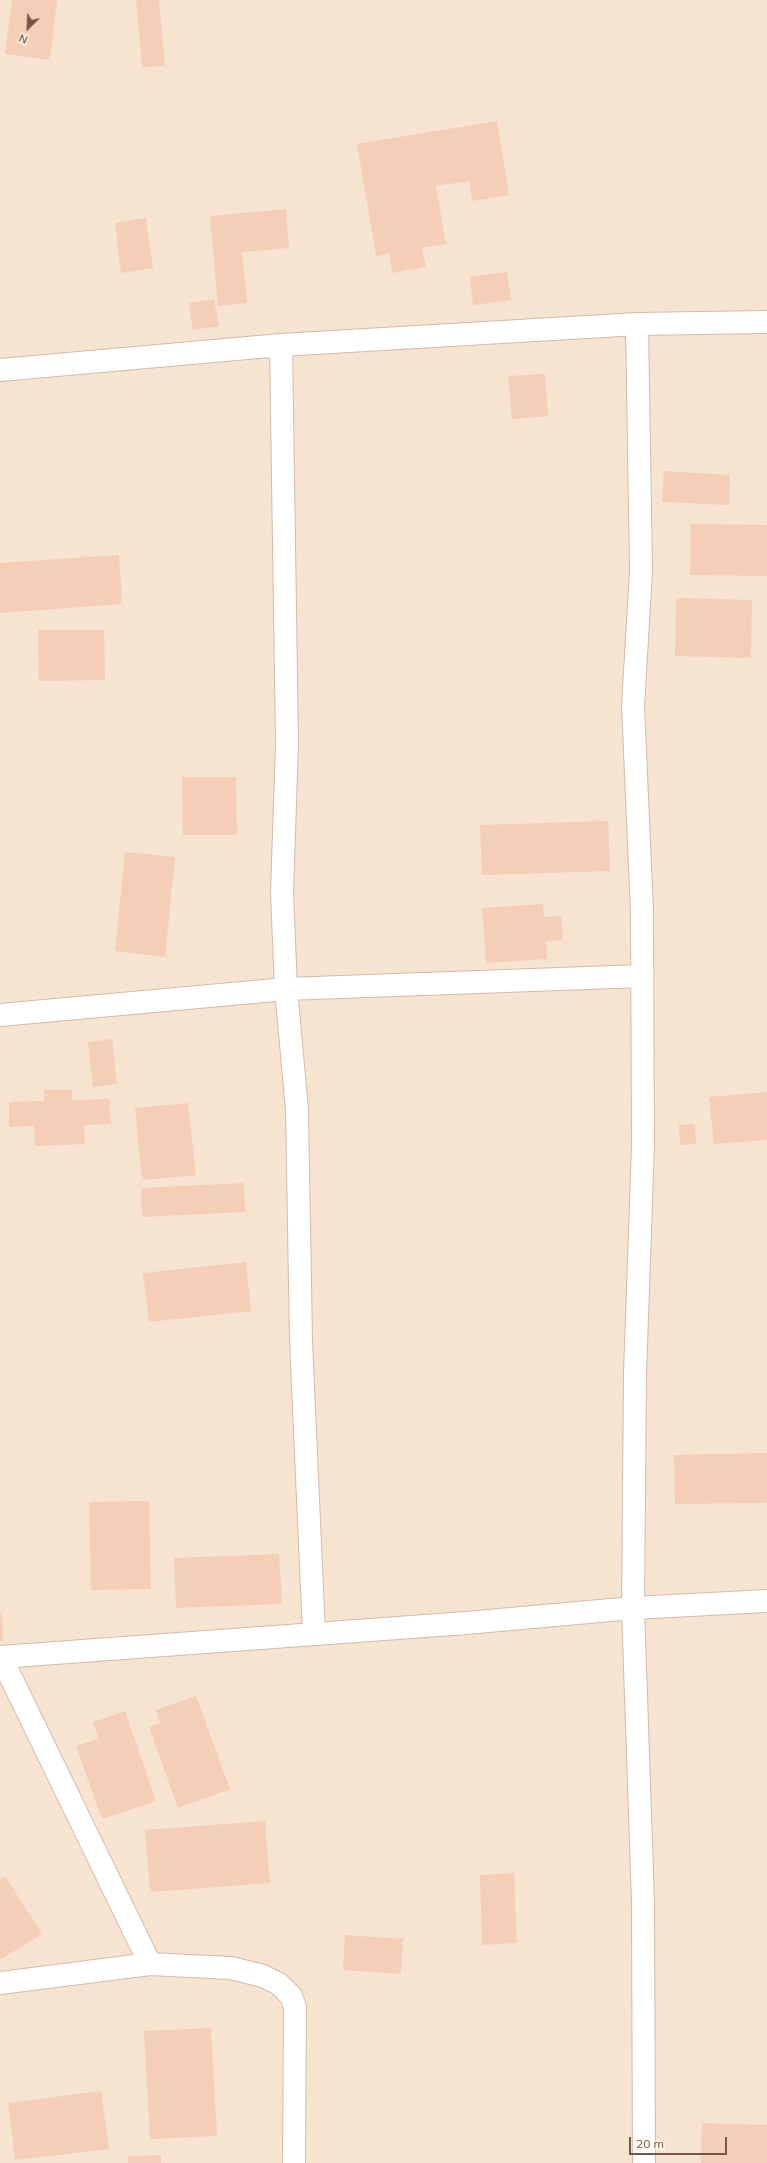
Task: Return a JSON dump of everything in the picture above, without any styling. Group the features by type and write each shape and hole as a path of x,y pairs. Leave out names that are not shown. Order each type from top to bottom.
{"street":[{"path":"0,370 281,345 637,324 767,322"},
{"path":"637,324 641,571 633,706 642,911 644,1145 635,1374 634,1608 643,1902 644,2163"},
{"path":"281,345 287,743 282,893 286,989 297,1110 301,1341 314,1634"},
{"path":"0,1015 286,989 642,976"},
{"path":"150,1964 0,1657 466,1623 634,1608 767,1601"},
{"path":"0,1983 150,1964 231,1968 263,1976 279,1984 291,1996 295,2007 294,2163"}],"shaded area":[{"path":"0,0 767,0 767,2163 0,2163"}],"building":[{"path":"12,0 57,0 50,60 5,54"},
{"path":"136,0 159,0 165,66 142,67"},
{"path":"497,121 509,195 472,201 469,181 436,186 446,244 422,248 426,267 392,273 389,253 376,256 357,144"},
{"path":"286,209 289,248 242,252 247,303 218,306 210,216"},
{"path":"146,218 153,268 121,273 115,223"},
{"path":"507,272 511,300 473,305 470,277"},
{"path":"214,299 219,326 193,330 189,303"},
{"path":"545,374 548,416 512,419 508,376"},
{"path":"664,471 730,475 729,505 662,502"},
{"path":"691,524 767,525 767,576 690,575"},
{"path":"119,555 122,604 0,613 0,563"},
{"path":"676,598 752,600 751,658 675,656"},
{"path":"38,630 104,630 105,680 39,681"},
{"path":"182,777 236,777 237,835 183,835"},
{"path":"608,821 610,871 482,875 480,825"},
{"path":"125,852 175,857 165,957 115,951"},
{"path":"543,904 544,917 561,916 563,940 546,941 547,959 486,963 482,908"},
{"path":"112,1039 117,1084 93,1087 88,1042"},
{"path":"44,1090 72,1090 72,1100 109,1099 111,1124 84,1125 85,1144 35,1146 34,1126 9,1127 9,1102 44,1101"},
{"path":"767,1092 767,1140 714,1144 709,1097"},
{"path":"188,1103 196,1175 142,1180 135,1108"},
{"path":"695,1124 696,1144 680,1145 679,1125"},
{"path":"244,1183 245,1212 142,1217 141,1188"},
{"path":"246,1262 251,1311 149,1322 143,1273"},
{"path":"767,1453 767,1503 675,1504 674,1455"},
{"path":"149,1501 151,1589 91,1590 89,1502"},
{"path":"279,1554 282,1604 176,1608 174,1558"},
{"path":"0,1612 2,1612 3,1641 0,1641"},
{"path":"196,1696 230,1789 178,1808 149,1727 160,1723 156,1710"},
{"path":"125,1711 156,1801 102,1819 76,1746 99,1739 93,1722"},
{"path":"265,1821 270,1883 150,1892 145,1830"},
{"path":"514,1873 517,1943 482,1945 480,1875"},
{"path":"5,1876 42,1934 0,1960 0,1880"},
{"path":"345,1935 403,1939 401,1974 343,1970"},
{"path":"211,2028 217,2136 150,2139 144,2031"},
{"path":"101,2091 109,2149 15,2160 8,2103"},
{"path":"702,2123 767,2125 767,2163 701,2163"},
{"path":"161,2155 161,2163 128,2163 128,2156"}]}
